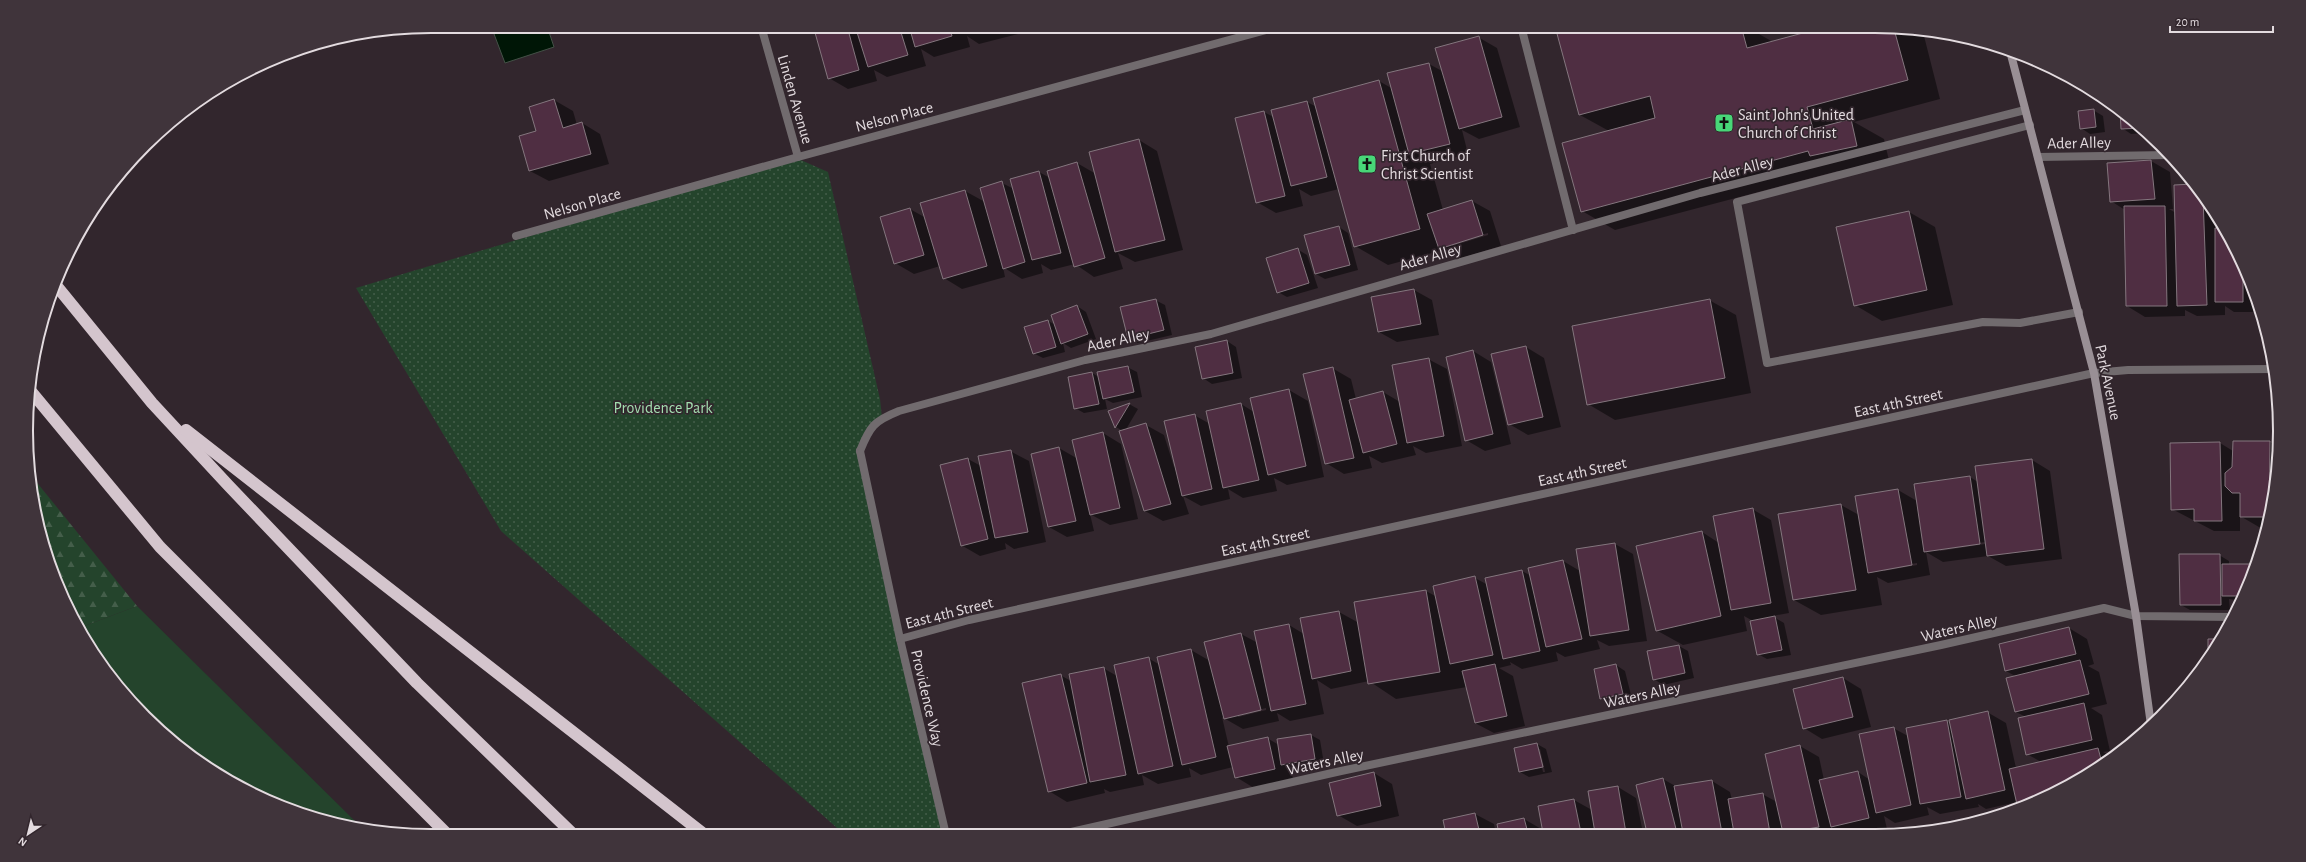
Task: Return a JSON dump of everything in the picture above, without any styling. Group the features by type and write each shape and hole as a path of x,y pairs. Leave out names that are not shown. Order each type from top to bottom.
{"highway":[{"path":"59,289 152,403 418,683 568,829"},
{"path":"35,396 160,547 443,829"},
{"path":"152,403 697,829"}],"street":[{"name":"Linden Avenue","path":"763,33 798,156"},
{"name":"Nelson Place","path":"516,236 798,156 1256,33"},
{"path":"1523,33 1573,230"},
{"name":"Park Avenue","path":"2012,57 2094,373 2136,616 2150,718"},
{"name":"Ader Alley","path":"860,450 873,424 882,418 899,411 1085,360 1211,334 1573,230 1789,170 2025,110"},
{"path":"2030,126 1737,202 1767,363 1982,322 2020,323 2079,312"},
{"name":"Ader Alley","path":"2038,157 2161,155"},
{"name":"East 4th Street","path":"900,639 969,620 2094,373 2128,370 2268,369"},
{"name":"Providence Way","path":"860,450 900,639 945,829"},
{"name":"Waters Alley","path":"1080,829 1341,771 1934,647 2104,608 2136,616 2227,617"}],"green space":[{"name":"Providence Park","path":"794,157 828,172 880,399 882,418 860,451 945,829 838,829 501,531 356,288"},
{"path":"36,481 137,606 84,626 63,583 54,559 41,509"},
{"path":"137,606 355,821 303,808 279,799 232,776 189,747 150,712 132,693 115,673 84,626"}],"shaded area":[{"path":"549,33 554,47 505,63 494,34"}],"building":[{"path":"815,33 849,33 859,70 828,79"},
{"path":"857,33 901,33 908,55 868,67"},
{"path":"911,33 951,33 952,36 915,47"},
{"name":"Saint John's United Church of Christ","path":"1557,33 1743,33 1747,48 1803,33 1895,34 1908,80 1807,107 1813,129 1851,119 1857,146 1810,156 1808,151 1581,212 1562,143 1655,118 1650,96 1579,115"},
{"path":"1479,36 1502,117 1459,129 1435,48"},
{"path":"1429,63 1450,144 1409,154 1387,73"},
{"name":"First Church of Christ Scientist","path":"1379,80 1420,229 1354,247 1313,98"},
{"path":"554,99 563,128 582,122 591,154 529,171 519,136 536,131 529,107"},
{"path":"1307,101 1327,177 1291,186 1271,110"},
{"path":"2094,109 2096,127 2080,129 2078,111"},
{"path":"1264,111 1285,196 1256,203 1235,118"},
{"path":"2120,118 2133,128 2121,129"},
{"path":"1139,139 1165,240 1115,252 1089,152"},
{"path":"2151,160 2155,199 2110,202 2107,163"},
{"path":"1077,162 1105,258 1074,267 1047,171"},
{"path":"1039,171 1061,253 1032,260 1010,179"},
{"path":"1002,181 1025,262 1003,269 980,188"},
{"path":"2187,184 2203,206 2207,305 2177,306 2174,185"},
{"path":"965,190 987,266 943,279 920,203"},
{"path":"1472,200 1483,235 1439,249 1427,214"},
{"path":"2124,206 2165,206 2167,306 2126,306"},
{"path":"910,208 924,255 894,264 880,217"},
{"path":"1909,211 1927,290 1854,306 1836,227"},
{"path":"1339,226 1350,265 1315,274 1304,235"},
{"path":"2215,228 2217,228 2243,279 2243,302 2215,302"},
{"path":"1298,248 1309,283 1277,293 1266,258"},
{"path":"1414,289 1421,324 1378,332 1371,297"},
{"path":"1156,299 1164,330 1128,339 1120,307"},
{"path":"1710,299 1725,378 1587,405 1572,326"},
{"path":"1077,305 1088,334 1061,344 1051,315"},
{"path":"1048,320 1056,347 1033,354 1024,327"},
{"path":"1227,340 1233,373 1202,379 1195,347"},
{"path":"1526,346 1543,417 1508,425 1491,354"},
{"path":"1473,350 1493,434 1465,441 1446,357"},
{"path":"1429,358 1444,436 1407,443 1392,365"},
{"path":"1128,366 1134,392 1103,399 1097,372"},
{"path":"1333,367 1354,458 1325,464 1303,374"},
{"path":"1092,372 1099,404 1074,409 1068,377"},
{"path":"1289,389 1306,466 1268,475 1250,398"},
{"path":"1383,391 1397,444 1363,453 1349,400"},
{"path":"1130,403 1115,428 1108,411"},
{"path":"1241,403 1259,480 1223,488 1206,411"},
{"path":"1195,414 1212,489 1182,496 1164,421"},
{"path":"1146,423 1171,504 1144,511 1119,431"},
{"path":"1103,432 1120,508 1090,515 1072,440"},
{"path":"2233,441 2270,441 2269,486 2263,517 2240,517 2240,493 2232,493 2225,486 2225,473 2232,467"},
{"path":"2220,442 2222,521 2194,521 2194,509 2171,510 2170,443"},
{"path":"1059,447 1076,521 1048,527 1031,454"},
{"path":"1011,450 1028,532 995,538 978,456"},
{"path":"968,458 988,539 961,546 940,465"},
{"path":"2032,459 2044,549 1987,556 1975,466"},
{"path":"1970,476 1980,544 1924,552 1914,484"},
{"path":"1898,489 1912,565 1868,573 1855,496"},
{"path":"1841,504 1856,590 1793,600 1778,514"},
{"path":"1753,508 1771,603 1731,610 1713,516"},
{"path":"1702,531 1721,616 1656,631 1636,546"},
{"path":"1615,543 1629,630 1590,636 1576,549"},
{"path":"2179,554 2220,554 2221,605 2180,605"},
{"path":"1563,560 1582,639 1546,647 1528,568"},
{"path":"2222,564 2250,564 2237,596 2222,596"},
{"path":"1522,570 1540,651 1503,659 1485,578"},
{"path":"1475,576 1493,655 1450,664 1433,586"},
{"path":"1426,590 1440,672 1368,684 1354,602"},
{"path":"1339,611 1351,671 1312,679 1300,618"},
{"path":"1775,616 1782,650 1757,655 1750,621"},
{"path":"1289,624 1306,704 1271,711 1254,631"},
{"path":"2069,627 2076,654 2005,671 1999,644"},
{"path":"1241,633 1261,710 1224,719 1204,642"},
{"path":"2208,639 2214,639 2208,649"},
{"path":"1679,645 1685,673 1653,680 1647,651"},
{"path":"1191,649 1216,757 1182,765 1157,657"},
{"path":"1149,657 1173,766 1138,774 1114,665"},
{"path":"2080,660 2089,694 2015,712 2006,678"},
{"path":"1495,664 1507,716 1475,723 1462,671"},
{"path":"1616,664 1623,694 1600,699 1594,669"},
{"path":"1104,667 1126,775 1090,782 1069,674"},
{"path":"1061,674 1087,783 1048,792 1022,683"},
{"path":"1843,677 1853,717 1803,729 1793,689"},
{"path":"2084,703 2092,740 2026,755 2018,718"},
{"path":"1988,711 2005,790 1966,799 1949,720"},
{"path":"1947,720 1961,797 1920,804 1906,728"},
{"path":"1894,727 1911,805 1876,813 1859,734"},
{"path":"1311,734 1315,759 1281,765 1277,739"},
{"path":"1268,737 1275,769 1235,778 1227,746"},
{"path":"1537,743 1543,767 1519,772 1514,748"},
{"path":"1800,745 1819,827 1807,829 1782,829 1765,754"},
{"path":"2098,748 2101,759 2074,776 2017,803 2009,769"},
{"path":"1858,771 1869,818 1831,827 1819,780"},
{"path":"1374,772 1381,806 1337,816 1329,783"},
{"path":"1663,778 1676,829 1646,829 1636,785"},
{"path":"1712,780 1721,829 1682,829 1674,786"},
{"path":"1618,786 1625,829 1594,829 1588,791"},
{"path":"1763,793 1769,829 1733,829 1728,799"},
{"path":"1574,799 1580,829 1542,829 1538,806"},
{"path":"1475,813 1479,829 1445,829 1443,820"},
{"path":"1524,818 1527,829 1498,829 1497,824"}],"place":[{"name":"Saint John's United Church of Christ","path":"1724,123"},
{"name":"First Church of Christ Scientist","path":"1367,164"}]}
